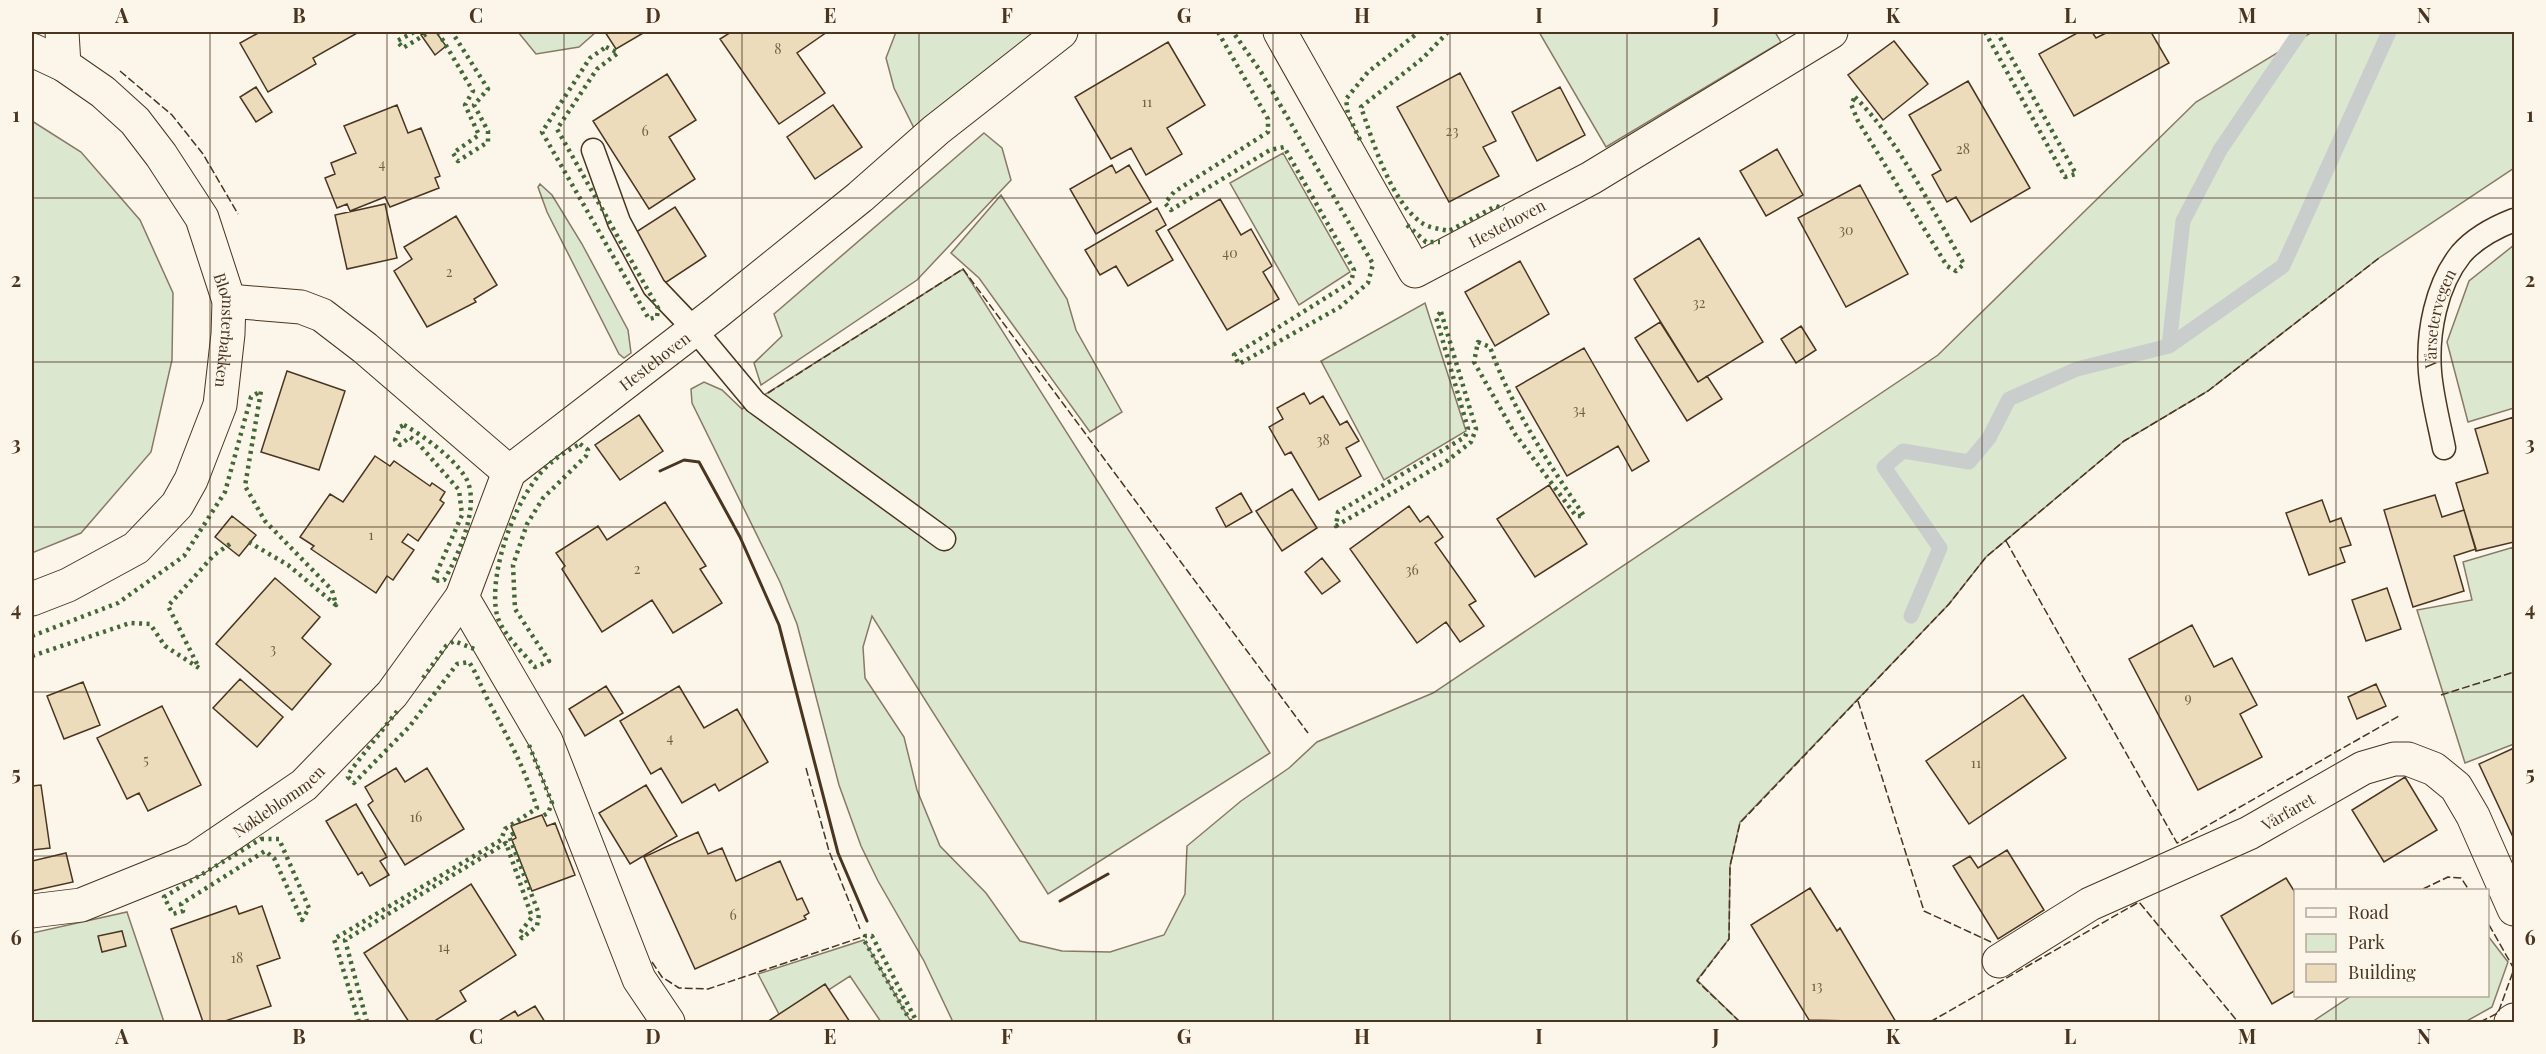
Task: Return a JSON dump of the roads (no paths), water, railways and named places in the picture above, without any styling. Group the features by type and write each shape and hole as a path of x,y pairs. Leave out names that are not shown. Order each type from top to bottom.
{"street":[{"path":"62,32 64,64"},
{"name":"Hestehoven","path":"509,472 695,330 860,197 936,130 1061,32"},
{"name":"Hestehoven","path":"1280,32 1415,271 1591,178 1831,32"},
{"name":"Blomsterbakken","path":"32,50 64,64 103,92 135,122 161,155 202,218 229,301 228,334 220,405 191,480 177,505 136,548 68,585 32,599"},
{"path":"229,301 301,307 322,315 365,348 509,472"},
{"name":"Nøkleblommen","path":"32,911 81,905 195,859 304,785 392,694 462,597 509,472"},
{"path":"462,597 546,741 639,979 668,1023"},
{"name":"Vårfaret","path":"1999,961 2090,904 2249,833 2363,768 2394,759 2408,759 2434,769 2456,787 2473,816 2514,909"},
{"path":"2511,1023 2514,1020"}],"lane":[{"path":"593,150 619,222 654,287 695,330 755,402 944,539"},
{"name":"Vårsetervegen","path":"2444,448 2430,372 2430,339 2437,303 2448,275 2462,253 2497,227 2514,220"}],"waterway":[{"path":"1911,616 1940,548 1884,467 1903,451 1969,462 1989,438 2009,399 2077,369 2169,346 2183,221 2220,150 2300,32"},
{"path":"2169,346 2283,266 2389,32"}]}
